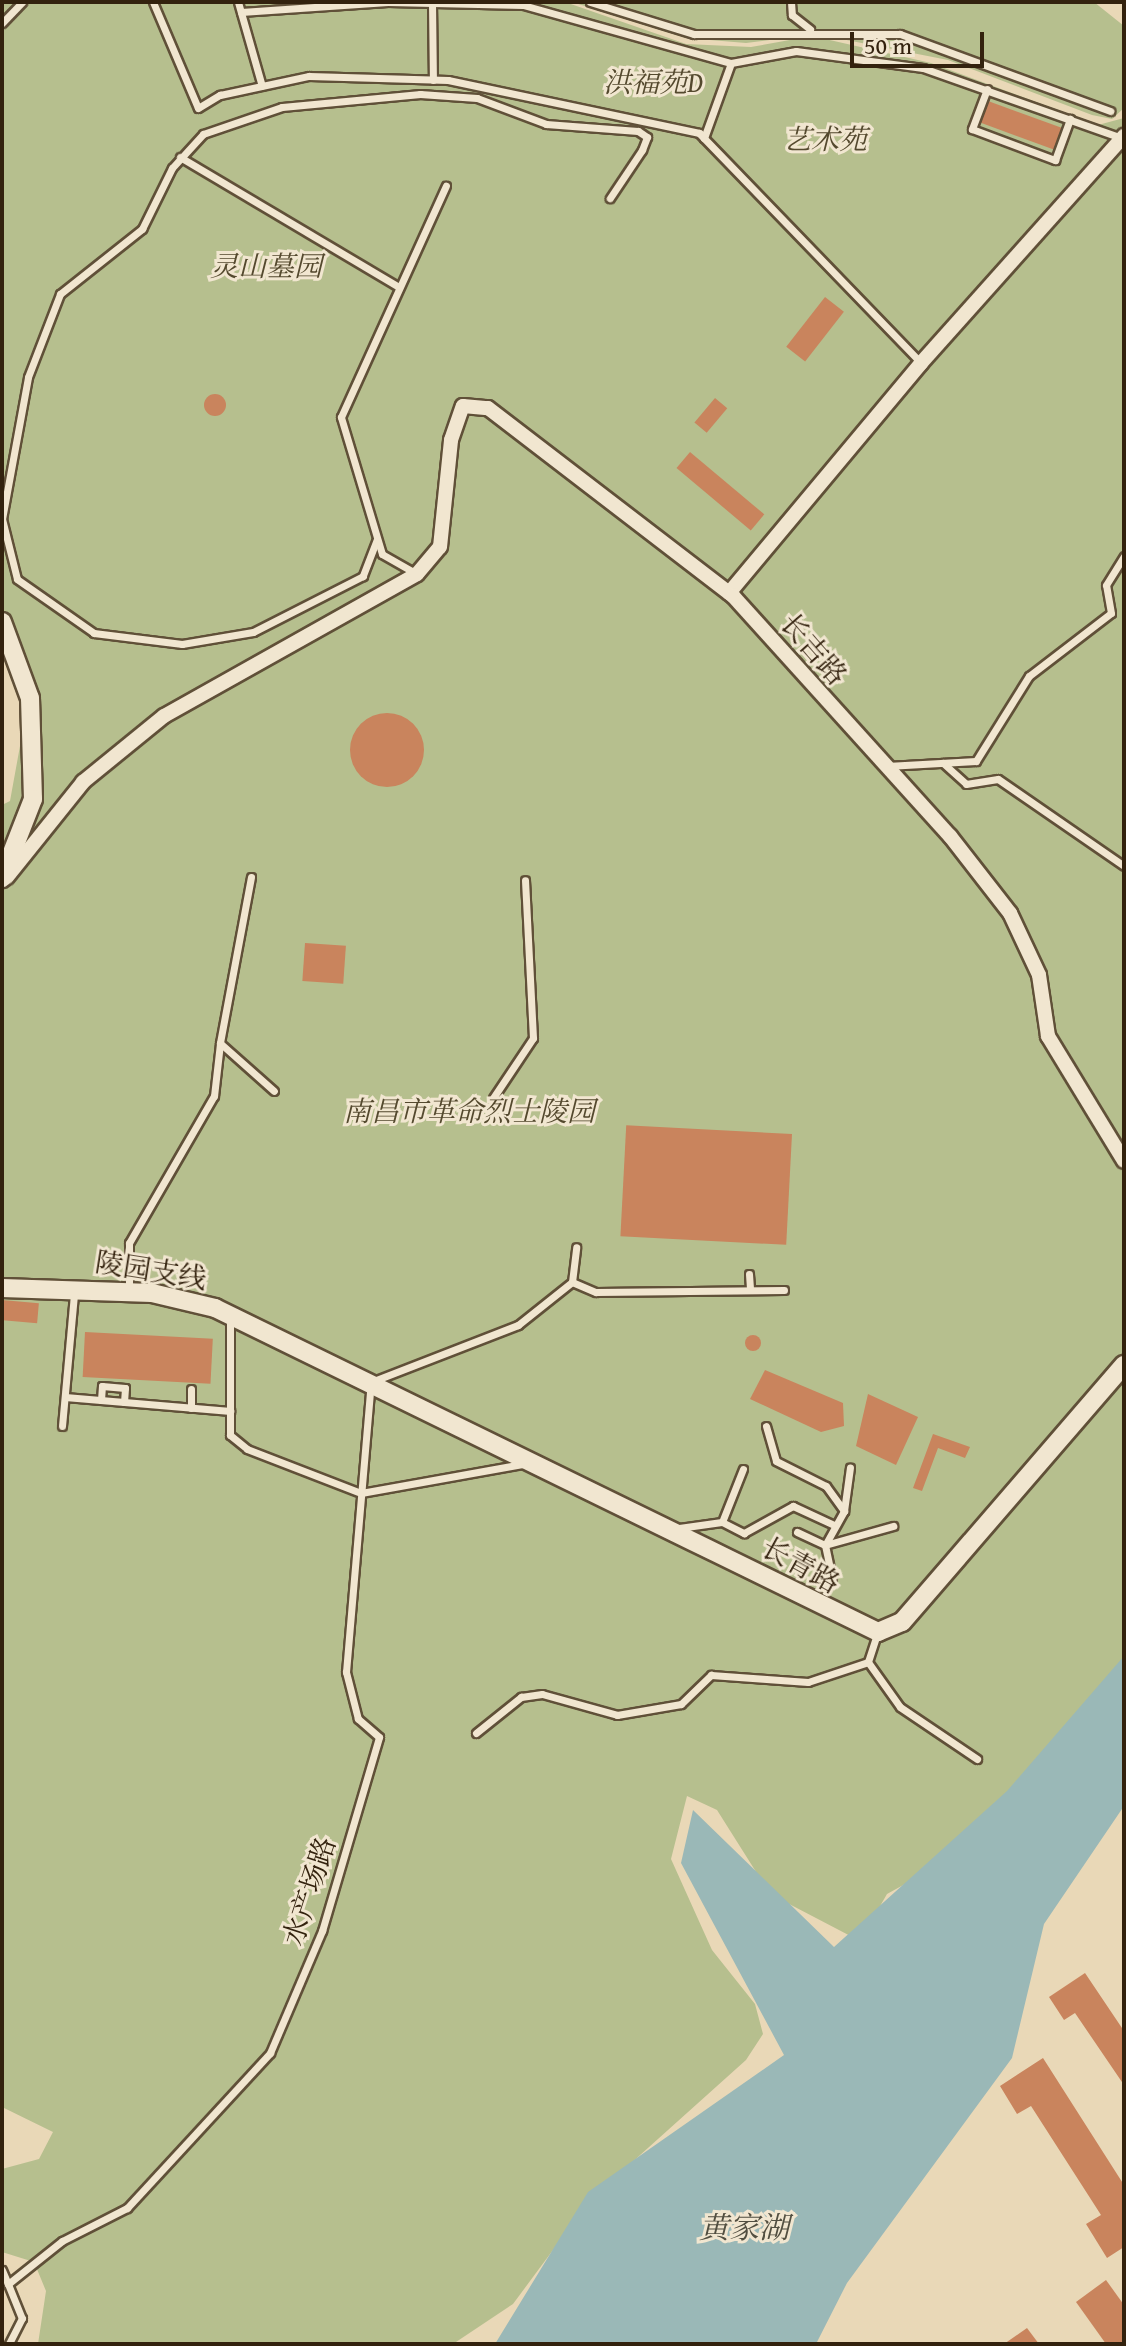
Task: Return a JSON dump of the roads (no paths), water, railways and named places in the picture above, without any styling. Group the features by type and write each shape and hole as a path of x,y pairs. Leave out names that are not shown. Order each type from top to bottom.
{"street":[{"path":"729,593 921,363 1123,137"},
{"name":"长吉路","path":"417,574 440,547 451,440 463,406 488,408 729,593 885,766 1010,913 1039,975 1048,1036 1124,1161"},
{"path":"2,881 83,782 164,716 417,574"},
{"path":"2,622 30,698 33,799 2,881"},
{"name":"陵园支线","path":"2,1288 75,1287 129,1291 231,1311 371,1382"},
{"path":"878,1632 902,1622 1124,1365"},
{"name":"长青路","path":"371,1382 677,1529 851,1625 878,1632"}],"lane":[{"path":"2,23 22,2"},
{"path":"153,2 198,108 262,86 309,76 433,80 587,104 704,138 921,363"},
{"path":"238,2 262,86"},
{"path":"590,2 694,34 900,34"},
{"path":"783,2 803,28 900,34 1110,111"},
{"path":"791,2 792,15"},
{"path":"241,12 432,3 521,5 731,63 817,52 926,68 1123,137"},
{"path":"432,3 433,80"},
{"path":"704,138 731,63"},
{"path":"987,89 972,129 1055,160 1070,119"},
{"path":"377,539 363,576 253,632 182,644 94,633 17,579 2,519 38,341 60,294 142,229 180,157 203,134 282,107 420,94 477,98 546,124 610,124 647,137 610,198"},
{"path":"180,157 397,286"},
{"path":"417,574 382,554 341,417 397,286 446,186"},
{"path":"885,766 976,761 1029,676 1111,613 1106,585 1124,556"},
{"path":"943,763 966,784 998,779 1124,866"},
{"path":"129,1291 129,1243 214,1096 220,1043 251,877"},
{"path":"493,1098 533,1038 525,880"},
{"path":"220,1043 274,1091"},
{"path":"371,1382 518,1325 572,1282 576,1247"},
{"path":"749,1274 750,1290"},
{"path":"572,1282 596,1292 784,1290"},
{"path":"62,1426 75,1287"},
{"path":"231,1311 230,1435 247,1449 361,1493 536,1461"},
{"path":"69,1352 79,1353"},
{"path":"220,1362 230,1363"},
{"name":"水产场路","path":"8,2284 62,2241 127,2208 275,2041 337,1888 379,1737 358,1719 346,1672 371,1382"},
{"path":"101,1400 102,1386 125,1388 124,1402"},
{"path":"191,1389 191,1408"},
{"path":"65,1397 230,1411"},
{"path":"766,1426 776,1461 826,1486 844,1511"},
{"path":"832,1578 825,1545 844,1511 850,1467"},
{"path":"722,1522 743,1469"},
{"path":"677,1529 722,1522 744,1533 793,1506 834,1525"},
{"path":"797,1532 825,1545 893,1526"},
{"path":"868,1662 878,1632"},
{"path":"476,1733 521,1697 542,1694 617,1715 681,1704 711,1675 808,1682 868,1662"},
{"path":"868,1662 900,1707 977,1759"},
{"path":"2,2270 22,2318 9,2344"}],"water":[{"name":"黄家湖","path":"1124,1656 1124,1806 1044,1924 1012,2058 847,2283 816,2344 495,2344 588,2192 784,2055 681,1863 693,1810 834,1947 1007,1791"}],"park label":[{"name":"洪福苑D","path":"653,82"},
{"name":"艺术苑","path":"825,139"},
{"name":"灵山墓园","path":"266,266"},
{"name":"南昌市革命烈士陵园","path":"469,1111"}]}
